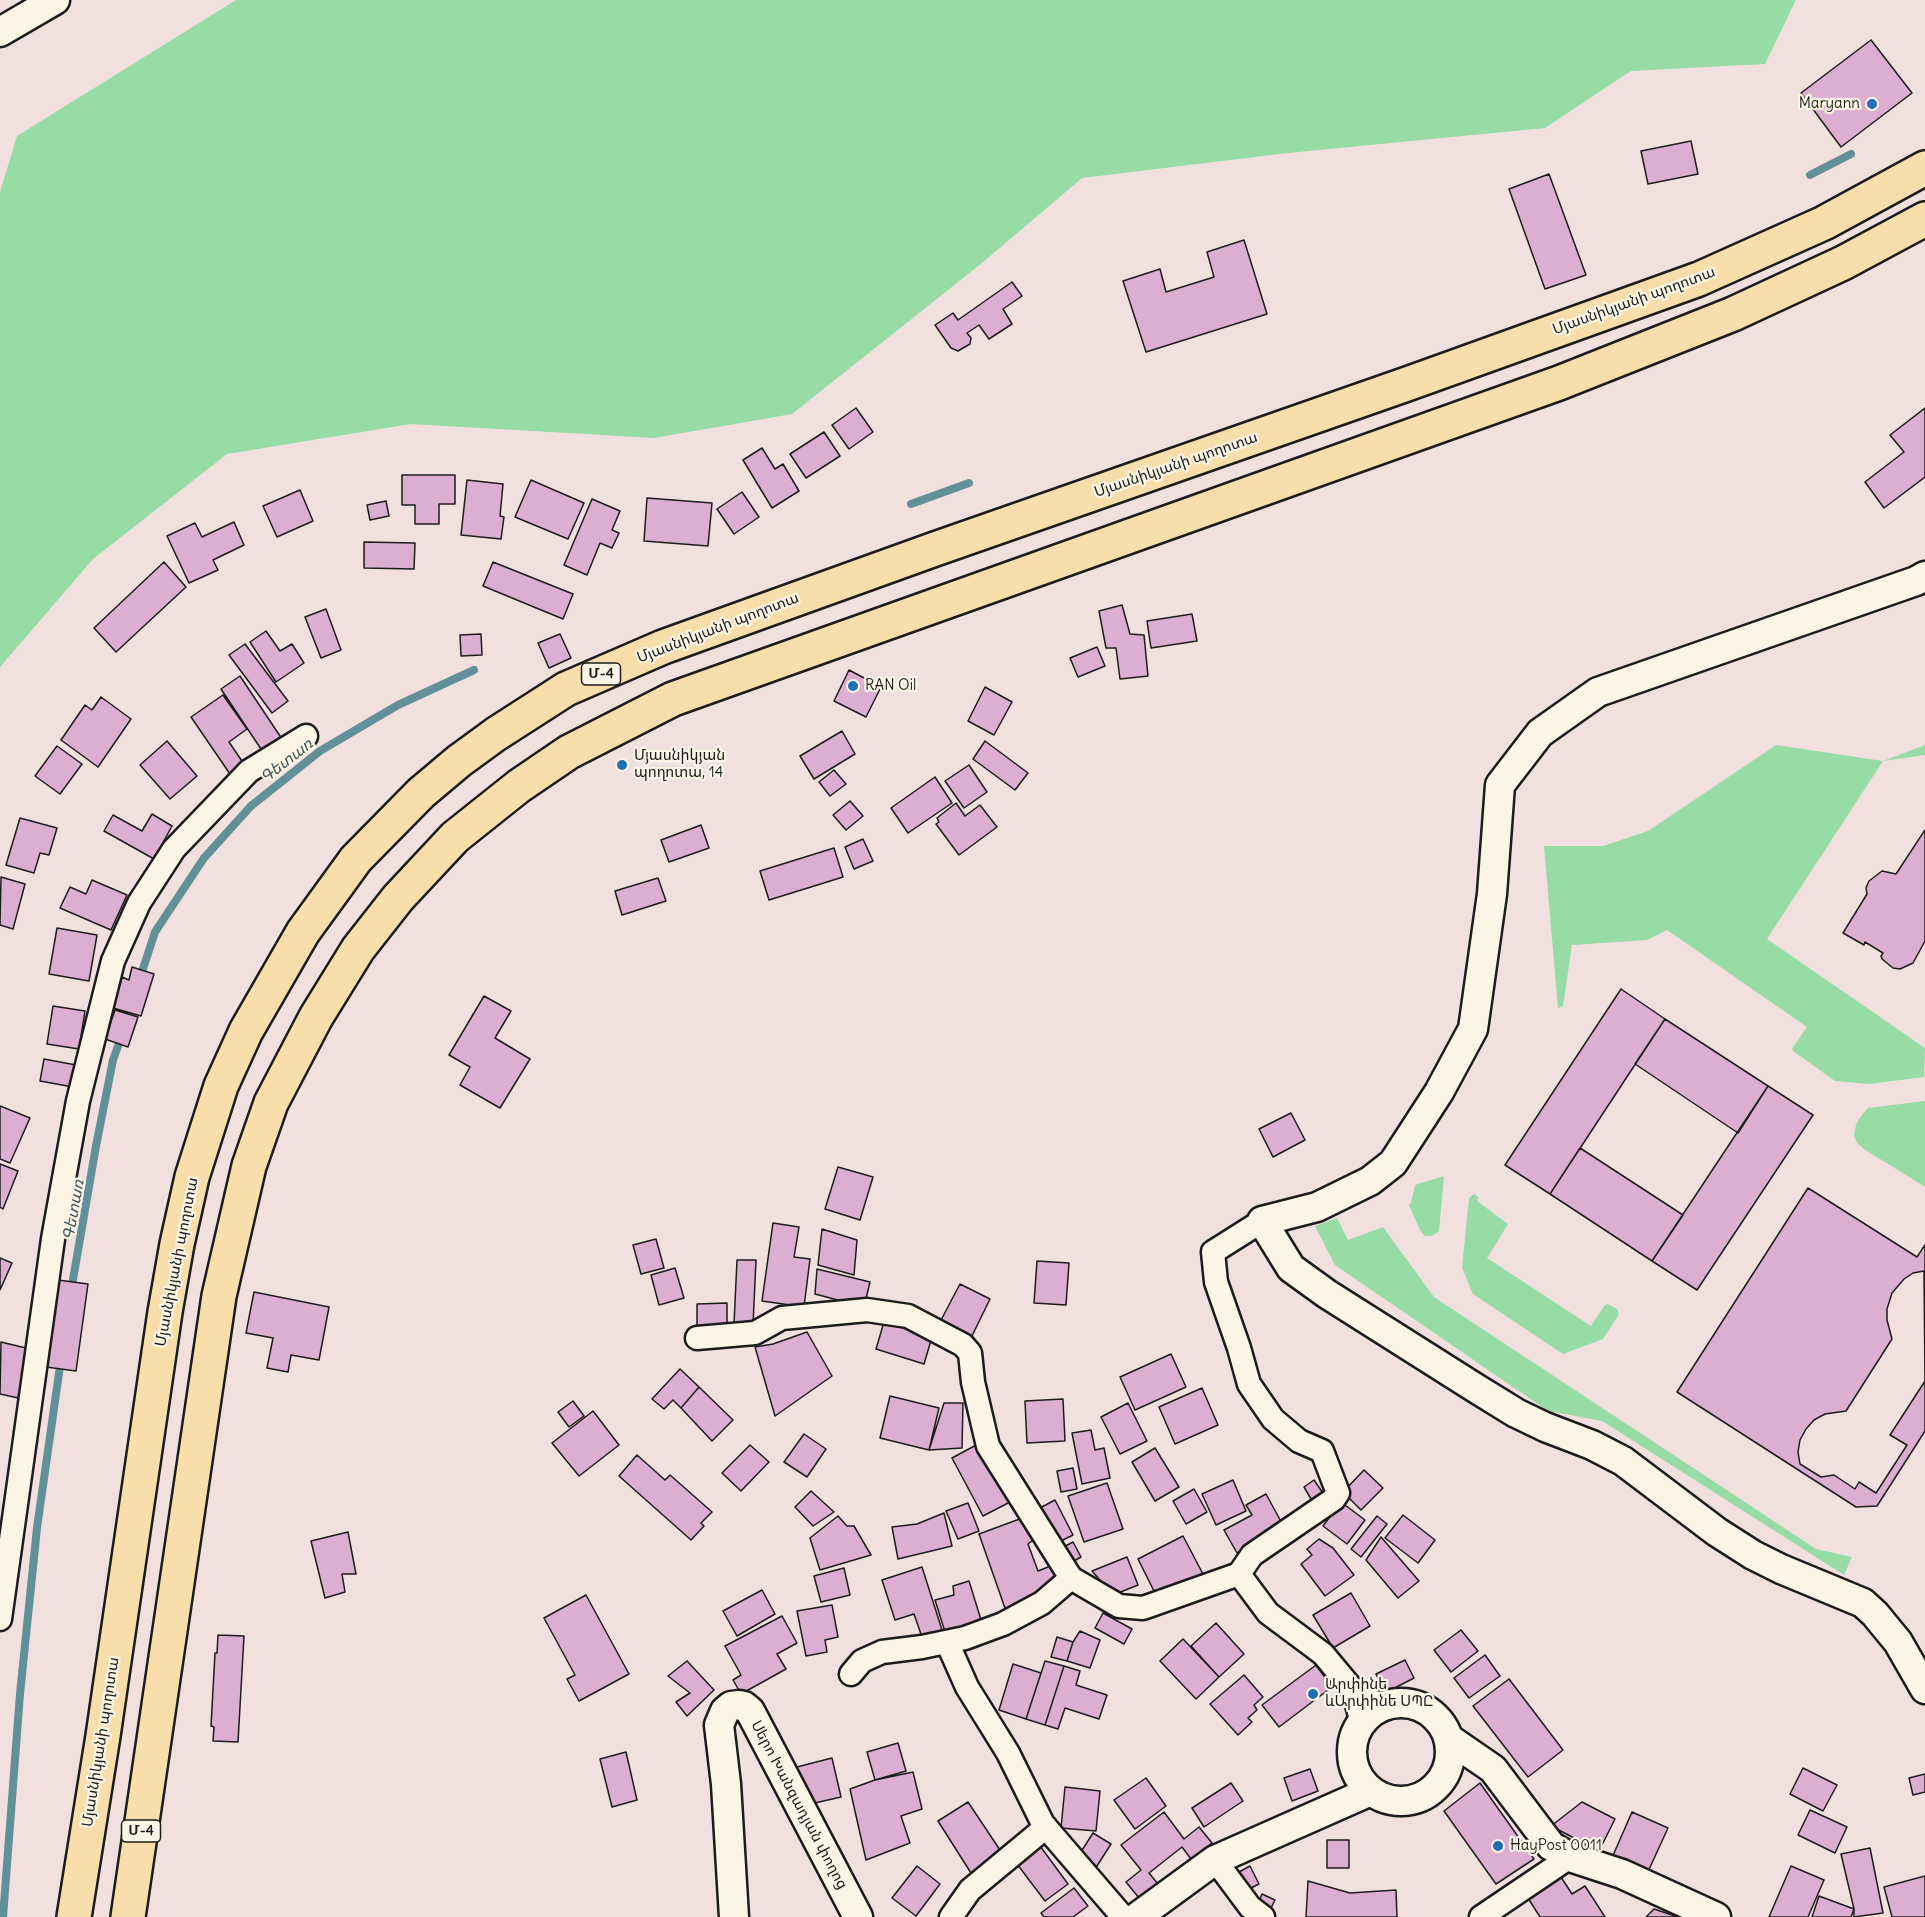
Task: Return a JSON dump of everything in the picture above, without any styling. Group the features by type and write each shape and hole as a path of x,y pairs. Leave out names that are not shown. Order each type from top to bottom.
{"highway":[{"name":"Մյասնիկյանի պողոտա","path":"74,1917 165,1312 180,1233 199,1155 221,1086 246,1031 303,932 356,859 421,793 496,734 566,689 663,646 1699,279 1824,223 1925,168"},
{"name":"Մ-4","path":"128,1917 219,1296 249,1166 271,1103 316,1017 357,949 398,898 455,837 519,786 569,752 673,699 1560,383 1733,314 1843,263 1925,219"}],"street":[{"path":"0,32 56,0"},
{"path":"697,1338 755,1333 782,1318 867,1310 908,1316 963,1345 970,1353 973,1382 988,1446 1071,1578 1119,1606 1143,1608 1239,1574 1252,1555 1334,1499 1338,1493 1322,1451 1299,1441 1273,1419 1249,1384 1216,1282 1213,1251 1262,1221 1317,1207 1370,1182 1393,1163 1439,1092 1473,1029 1492,894 1500,785 1540,733 1598,692 1925,576"},
{"path":"0,1619 53,1239 78,1101 113,961 139,903 174,849 249,771 306,736"},
{"path":"1262,1221 1292,1268 1477,1389 1516,1413 1592,1445 1623,1461 1717,1532 1753,1556 1863,1603 1898,1642 1925,1689"},
{"path":"1239,1574 1268,1613 1323,1654 1372,1715"},
{"path":"851,1674 862,1661 882,1652 965,1638 1003,1624 1042,1603 1071,1578"},
{"path":"947,1642 968,1687 1008,1753 1046,1827 1122,1917"},
{"path":"1459,1762 1441,1724 1429,1712 1414,1705 1398,1703 1372,1715 1355,1736 1352,1750 1353,1764 1359,1777 1379,1797 1395,1801 1412,1800 1427,1794 1459,1762 1480,1759 1493,1769 1551,1846 1570,1857 1622,1874 1716,1917"},
{"name":"Սերո Խանզադյան փողոց","path":"734,1917 726,1784 719,1725 725,1711 731,1706 739,1705 750,1711 858,1917"},
{"path":"1137,1917 1215,1860 1371,1791"},
{"path":"951,1917 970,1890 1046,1827"},
{"path":"1481,1917 1570,1857"},
{"path":"1215,1860 1250,1907 1263,1917"}],"green space":[{"path":"236,0 1796,0 1765,64 1631,71 1545,128 1288,153 1082,178 982,263 792,414 654,438 411,424 227,454 93,559 0,667 0,192 17,136"},
{"path":"1776,745 1883,761 1767,939 1925,1048 1924,1077 1869,1084 1835,1081 1793,1051 1792,1049 1807,1027 1667,930 1647,940 1572,945 1563,1006 1558,1008 1544,846 1603,846 1648,831"},
{"path":"1925,745 1925,755 1883,761"},
{"path":"1925,1101 1925,1187 1864,1149 1857,1143 1854,1135 1856,1125 1868,1108"},
{"path":"1444,1176 1439,1231 1432,1236 1425,1236 1409,1205 1415,1185"},
{"path":"1474,1194 1478,1197 1477,1201 1508,1224 1487,1258 1591,1326 1605,1305 1608,1304 1617,1309 1619,1314 1603,1339 1563,1354 1473,1294 1462,1268 1469,1198"},
{"path":"1337,1218 1348,1240 1383,1227 1434,1297 1816,1549 1852,1557 1844,1575 1602,1421 1548,1411 1335,1265 1315,1226"}],"building":[{"path":"1871,40 1912,93 1841,147 1801,93"},
{"path":"1691,141 1698,174 1648,184 1641,151"},
{"path":"1549,174 1586,275 1545,289 1509,189"},
{"path":"1244,240 1267,314 1146,352 1123,281 1160,269 1166,292 1214,277 1207,252"},
{"path":"1012,282 1022,296 1003,309 1012,324 989,339 979,325 967,333 971,338 970,344 958,351 951,348 935,325 953,313 958,320"},
{"path":"856,408 873,432 849,449 832,425"},
{"path":"1925,408 1925,477 1884,508 1865,482 1904,452 1890,435"},
{"path":"824,432 840,456 806,478 790,454"},
{"path":"762,448 775,469 783,464 799,491 772,508 743,460"},
{"path":"402,475 455,475 455,504 439,504 439,524 415,524 415,505 402,505"},
{"path":"467,480 503,484 500,516 504,517 501,539 461,535"},
{"path":"531,480 584,503 568,539 515,517"},
{"path":"300,490 313,521 277,537 263,506"},
{"path":"742,492 759,517 734,534 717,509"},
{"path":"647,498 712,503 708,546 644,541"},
{"path":"592,499 620,511 612,530 619,533 612,548 600,543 587,575 564,565"},
{"path":"386,501 389,516 370,520 367,505"},
{"path":"234,522 244,545 213,560 218,570 189,583 167,536 195,523 202,537"},
{"path":"364,542 415,543 414,569 364,568"},
{"path":"164,562 186,587 116,652 94,628"},
{"path":"493,562 573,594 563,619 483,586"},
{"path":"1122,605 1130,634 1144,635 1148,676 1120,679 1116,648 1106,648 1099,611"},
{"path":"326,609 341,650 321,658 305,617"},
{"path":"1192,614 1197,641 1151,648 1147,621"},
{"path":"266,631 280,651 292,644 304,663 276,682 250,642"},
{"path":"481,634 482,655 461,656 460,635"},
{"path":"560,634 571,658 549,668 538,643"},
{"path":"245,644 288,701 272,713 229,655"},
{"path":"1097,647 1105,666 1078,677 1070,658"},
{"path":"849,670 881,687 866,717 834,701"},
{"path":"240,676 282,739 263,752 221,689"},
{"path":"985,687 1012,702 994,735 968,721"},
{"path":"223,695 247,729 229,742 244,764 230,774 191,717"},
{"path":"101,697 131,719 98,767 61,740 85,705 92,710"},
{"path":"842,731 855,754 814,779 800,756"},
{"path":"167,741 197,776 170,799 140,765"},
{"path":"985,741 1028,773 1015,790 973,759"},
{"path":"57,746 82,764 60,794 35,776"},
{"path":"969,765 987,792 964,808 945,781"},
{"path":"834,770 846,784 830,796 819,782"},
{"path":"935,777 952,803 908,833 891,808"},
{"path":"850,801 863,816 846,830 833,815"},
{"path":"956,803 965,816 980,805 997,827 959,855 936,824 939,822 937,818"},
{"path":"152,814 172,826 154,859 104,831 113,815 142,831"},
{"path":"20,818 57,828 49,855 40,853 34,873 6,865"},
{"path":"701,825 709,848 669,862 661,840"},
{"path":"1925,830 1925,941 1913,963 1900,969 1893,968 1882,959 1883,953 1843,933 1867,894 1866,888 1869,881 1882,871 1896,874"},
{"path":"863,839 873,861 854,869 845,847"},
{"path":"834,848 843,877 769,900 760,871"},
{"path":"1,877 25,884 13,929 0,925"},
{"path":"658,878 666,901 622,915 615,891"},
{"path":"92,880 127,895 111,930 60,908 70,887 86,894"},
{"path":"57,928 97,935 89,981 49,974"},
{"path":"132,967 154,974 141,1016 113,1008 122,977 129,980"},
{"path":"1621,989 1665,1019 1550,1194 1505,1165"},
{"path":"484,996 511,1011 495,1038 530,1059 500,1108 460,1085 470,1067 449,1055"},
{"path":"53,1006 85,1011 79,1049 47,1044"},
{"path":"115,1010 138,1017 128,1047 105,1039"},
{"path":"1665,1019 1768,1086 1738,1133 1635,1064"},
{"path":"44,1059 76,1065 73,1087 40,1081"},
{"path":"1768,1086 1813,1115 1697,1290 1652,1261"},
{"path":"0,1106 30,1118 10,1163 0,1159"},
{"path":"1291,1113 1305,1140 1273,1157 1259,1129"},
{"path":"1580,1148 1683,1215 1652,1261 1550,1194"},
{"path":"0,1164 18,1171 3,1209 0,1207"},
{"path":"838,1167 873,1177 860,1220 825,1209"},
{"path":"1808,1188 1917,1257 1925,1245 1925,1431 1877,1506 1856,1507 1677,1392"},
{"path":"773,1223 799,1227 794,1257 810,1259 804,1307 762,1301"},
{"path":"822,1229 857,1240 854,1275 818,1265"},
{"path":"656,1239 664,1268 641,1274 633,1245"},
{"path":"0,1258 12,1263 0,1290"},
{"path":"737,1260 756,1260 753,1325 734,1324"},
{"path":"1037,1261 1069,1263 1066,1305 1034,1303"},
{"path":"675,1268 684,1298 659,1305 651,1275"},
{"path":"817,1269 870,1282 865,1303 849,1303 815,1294"},
{"path":"1924,1271 1925,1381 1890,1435 1907,1445 1876,1493 1859,1482 1855,1489 1834,1475 1821,1477 1800,1464 1798,1452 1800,1440 1814,1420 1825,1414 1846,1411 1892,1339 1887,1320 1887,1309 1892,1293 1904,1279 1913,1273"},
{"path":"58,1280 88,1284 76,1371 46,1367"},
{"path":"960,1284 990,1299 971,1338 940,1322"},
{"path":"254,1292 329,1307 319,1360 291,1355 288,1372 267,1368 273,1338 246,1333"},
{"path":"727,1303 727,1328 697,1329 697,1304"},
{"path":"884,1322 932,1337 924,1364 876,1349"},
{"path":"807,1332 832,1376 775,1416 755,1347 773,1344"},
{"path":"1,1342 30,1349 18,1398 0,1394"},
{"path":"1171,1354 1186,1387 1135,1410 1120,1377"},
{"path":"680,1369 699,1387 681,1408 673,1400 664,1409 652,1399"},
{"path":"699,1387 733,1420 712,1441 681,1408"},
{"path":"1202,1388 1218,1425 1175,1444 1159,1407"},
{"path":"890,1396 939,1408 929,1450 880,1438"},
{"path":"1063,1399 1065,1441 1027,1443 1025,1401"},
{"path":"573,1401 584,1416 569,1427 558,1412"},
{"path":"944,1403 963,1403 962,1448 929,1450"},
{"path":"1128,1403 1147,1441 1120,1454 1101,1417"},
{"path":"593,1411 619,1445 579,1476 552,1443"},
{"path":"1091,1430 1095,1450 1104,1448 1110,1478 1082,1484 1072,1433"},
{"path":"804,1434 826,1449 807,1477 784,1462"},
{"path":"978,1444 1010,1502 983,1516 952,1458"},
{"path":"750,1445 769,1462 741,1491 722,1473"},
{"path":"1155,1448 1179,1487 1155,1501 1132,1462"},
{"path":"637,1455 665,1480 670,1475 712,1512 701,1523 704,1526 691,1540 619,1476"},
{"path":"1073,1468 1077,1489 1061,1492 1057,1471"},
{"path":"1364,1470 1383,1488 1361,1510 1343,1492"},
{"path":"1233,1480 1246,1511 1216,1525 1202,1494"},
{"path":"1314,1480 1325,1496 1314,1504 1304,1487"},
{"path":"1107,1483 1123,1529 1084,1542 1068,1496"},
{"path":"1194,1489 1207,1512 1186,1524 1173,1501"},
{"path":"811,1491 834,1512 813,1526 795,1507"},
{"path":"1266,1494 1284,1527 1237,1553 1224,1530 1252,1515 1246,1505"},
{"path":"1055,1500 1073,1535 1055,1544 1038,1509"},
{"path":"1341,1502 1365,1520 1347,1544 1323,1526"},
{"path":"968,1503 979,1531 958,1539 946,1511"},
{"path":"944,1513 952,1546 898,1559 892,1527 917,1524"},
{"path":"1403,1515 1435,1540 1418,1563 1385,1538"},
{"path":"838,1516 847,1526 854,1526 871,1555 820,1570 810,1538"},
{"path":"1377,1516 1387,1524 1361,1557 1351,1549"},
{"path":"1025,1517 1033,1540 1028,1544 1038,1571 1053,1565 1057,1577 1034,1600 1006,1611 979,1534"},
{"path":"348,1532 356,1574 342,1574 345,1592 325,1598 311,1541"},
{"path":"1183,1536 1203,1574 1157,1597 1138,1559"},
{"path":"1381,1537 1419,1581 1398,1598 1366,1560"},
{"path":"1319,1539 1333,1548 1354,1575 1325,1596 1301,1564 1312,1555 1307,1549"},
{"path":"1073,1542 1081,1557 1069,1564 1060,1549"},
{"path":"1127,1557 1138,1585 1113,1595 1092,1571"},
{"path":"922,1567 942,1630 922,1637 914,1614 895,1620 882,1580"},
{"path":"844,1568 850,1595 821,1602 814,1576"},
{"path":"969,1581 982,1623 946,1635 935,1600 954,1595 953,1586"},
{"path":"762,1590 775,1614 737,1636 723,1611"},
{"path":"1351,1593 1370,1626 1333,1648 1313,1615"},
{"path":"586,1595 629,1674 579,1701 567,1679 575,1675 544,1618"},
{"path":"832,1605 838,1637 825,1640 827,1652 806,1656 797,1611"},
{"path":"1103,1613 1132,1629 1124,1644 1095,1628"},
{"path":"782,1616 797,1643 777,1654 786,1669 741,1694 733,1680 741,1675 725,1646"},
{"path":"1216,1623 1244,1654 1219,1677 1191,1646"},
{"path":"1461,1630 1478,1651 1451,1672 1434,1650"},
{"path":"1080,1631 1100,1640 1090,1668 1067,1661 1073,1642"},
{"path":"218,1635 244,1636 238,1742 213,1741 214,1727 211,1726"},
{"path":"1057,1637 1073,1642 1067,1661 1051,1657"},
{"path":"1183,1639 1219,1677 1196,1699 1160,1661"},
{"path":"1485,1655 1500,1676 1469,1698 1454,1678"},
{"path":"1405,1660 1414,1678 1385,1693 1376,1674"},
{"path":"687,1661 714,1690 687,1716 676,1702 690,1693 668,1676"},
{"path":"1045,1661 1064,1666 1045,1725 1026,1719"},
{"path":"1013,1664 1041,1673 1026,1719 999,1710"},
{"path":"1316,1665 1332,1687 1279,1727 1262,1705"},
{"path":"1064,1666 1080,1671 1076,1685 1107,1695 1099,1719 1065,1708 1058,1729 1045,1725"},
{"path":"1244,1675 1263,1697 1254,1705 1257,1710 1248,1718 1252,1722 1238,1735 1210,1704"},
{"path":"1509,1679 1563,1750 1528,1777 1473,1706"},
{"path":"898,1743 906,1771 875,1780 867,1752"},
{"path":"626,1752 637,1800 612,1807 600,1759"},
{"path":"832,1758 841,1797 806,1805 797,1767"},
{"path":"1803,1768 1837,1785 1823,1811 1790,1794"},
{"path":"1310,1769 1318,1791 1292,1801 1284,1778"},
{"path":"913,1772 922,1809 901,1816 910,1843 866,1860 850,1789 875,1780"},
{"path":"1925,1774 1925,1792 1913,1795 1909,1778"},
{"path":"1146,1778 1166,1806 1135,1829 1114,1800"},
{"path":"1231,1783 1243,1801 1204,1827 1192,1808"},
{"path":"1480,1783 1534,1859 1496,1884 1444,1811"},
{"path":"1065,1787 1100,1791 1096,1831 1061,1828"},
{"path":"968,1802 1002,1853 971,1873 938,1821"},
{"path":"1582,1802 1615,1819 1599,1851 1551,1826"},
{"path":"1810,1810 1847,1827 1835,1853 1798,1835"},
{"path":"1164,1812 1184,1839 1199,1827 1212,1843 1191,1859 1182,1847 1149,1873 1158,1884 1139,1898 1126,1882 1141,1870 1121,1845"},
{"path":"1632,1812 1668,1828 1646,1876 1611,1860"},
{"path":"1093,1833 1111,1844 1095,1869 1077,1858"},
{"path":"1327,1840 1349,1840 1349,1868 1327,1868"},
{"path":"1040,1846 1068,1884 1045,1901 1017,1864"},
{"path":"1870,1848 1883,1913 1854,1917 1841,1854"},
{"path":"917,1866 940,1884 916,1916 892,1898"},
{"path":"1250,1866 1259,1884 1247,1890 1239,1872"},
{"path":"1791,1866 1824,1880 1808,1917 1769,1917"},
{"path":"1925,1876 1925,1917 1892,1917 1884,1887"},
{"path":"1561,1877 1572,1894 1585,1886 1605,1917 1540,1917 1528,1898"},
{"path":"1308,1881 1350,1893 1396,1890 1397,1917 1306,1917"},
{"path":"1074,1888 1088,1906 1073,1917 1044,1917 1041,1913"},
{"path":"1262,1894 1275,1900 1270,1910 1258,1904"},
{"path":"1819,1896 1854,1909 1851,1917 1812,1917"},
{"path":"1654,1909 1678,1917 1646,1917"}],"waterway":[{"name":"Գետառ","path":"1810,175 1851,154"},
{"name":"Գետառ","path":"911,504 969,483"},
{"name":"Գետառ","path":"140,978 155,932 204,858 251,806 320,751 398,705 474,670"},
{"name":"Գետառ","path":"71,1291 113,1060 122,1035"},
{"name":"Գետառ","path":"3,1917 20,1694 37,1528 61,1359"}],"place":[{"name":"Maryann","path":"1872,104"},
{"name":"RAN Oil","path":"853,686"},
{"name":"Մյասնիկյան պողոտա, 14","path":"622,765"},
{"name":"Արփինե ևԱրփինե ՍՊԸ","path":"1313,1694"},
{"name":"HayPost 0011","path":"1498,1846"}]}
